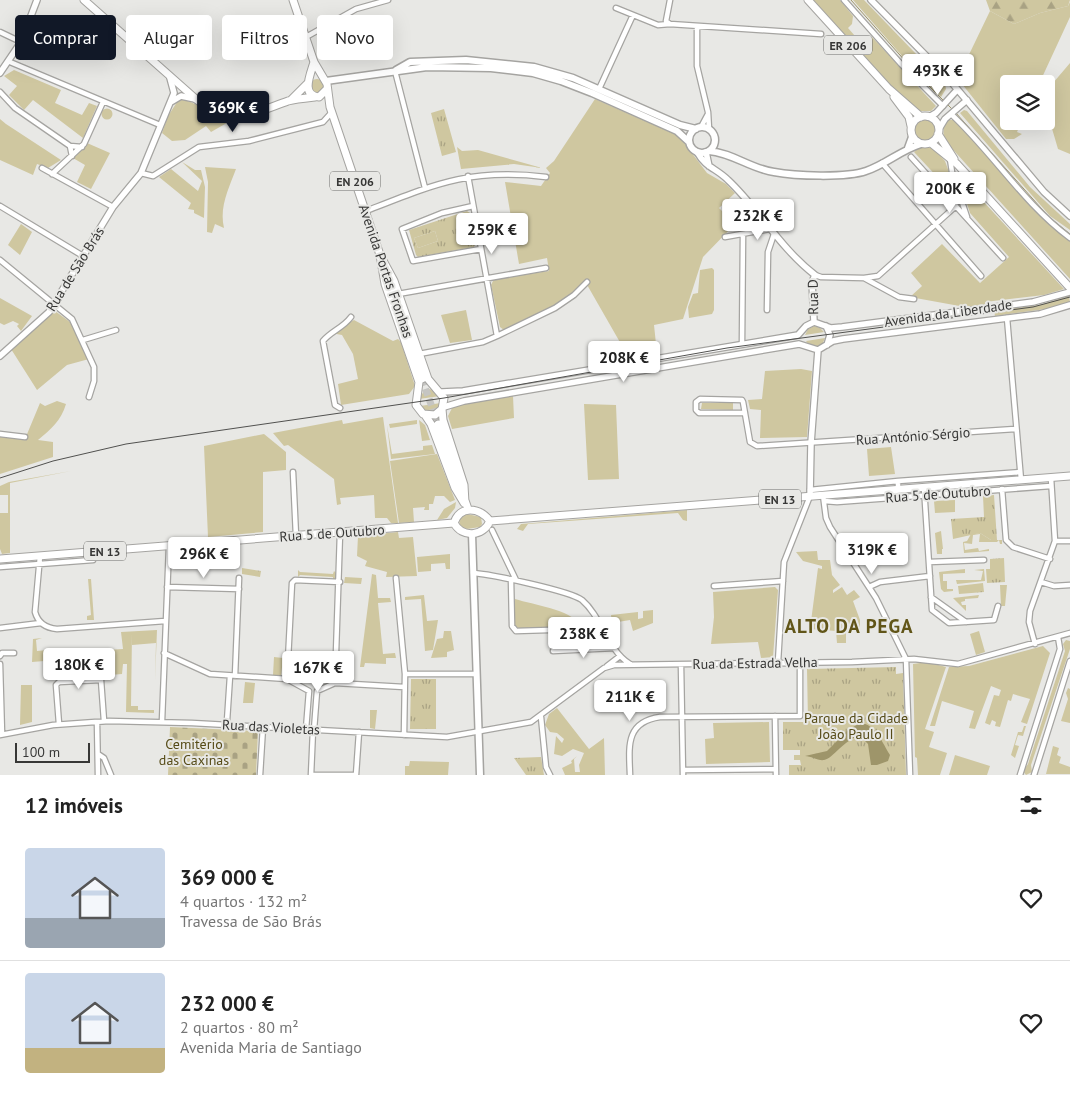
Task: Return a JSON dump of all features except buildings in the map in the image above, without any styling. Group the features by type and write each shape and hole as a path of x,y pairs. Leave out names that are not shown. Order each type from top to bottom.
{"main road":[{"path":"84,0 197,100 222,115 251,116 291,100 317,97 326,84 337,81 395,70 465,66 545,76 592,93 668,127 690,142 697,152 724,152"},
{"name":"EN 206","path":"293,0 298,15"},
{"name":"ER 206","path":"808,0 889,89 909,117 912,126 912,137"},
{"name":"Avenida Portas Fronhas","path":"307,40 314,62 326,84 331,109 422,379"},
{"path":"395,70 410,62 466,60 499,62 556,72 680,125 709,129 724,152 750,165 774,172 833,175 865,172 908,148 931,143 938,132"},
{"path":"308,83 314,62"},
{"path":"291,100 314,77 326,84"},
{"name":"EN 206","path":"308,83 308,91 317,97"},
{"name":"ER 206","path":"889,89 925,117 936,122 938,132 957,164"},
{"name":"Avenida Portas Fronhas","path":"317,97 331,109"},
{"path":"912,126 925,117"},
{"path":"690,142 691,134 699,128"},
{"path":"908,148 912,137 920,144"},
{"path":"707,152 715,140"},
{"name":"ER 206","path":"931,143 957,164 1070,290"},
{"path":"380,255 398,294 428,379 434,387 442,392 445,399 442,420 464,486 466,506"},
{"path":"380,255 385,284 419,382 416,405 431,424 455,488 466,506 481,512 490,521 481,532 472,534 461,531 454,523 457,515 466,506"},
{"path":"418,393 425,387 434,387"},
{"path":"425,415 435,415 443,408"},
{"path":"438,424 466,506"},
{"name":"Rua 5 de Outubro","path":"490,521 810,493 824,498 898,489 924,491 933,483 1021,480 1051,482 1070,476"},
{"name":"Rua 5 de Outubro","path":"0,559 40,560 169,546 454,523"},
{"path":"472,534 480,775"}],"street":[{"path":"31,15 37,0"},
{"path":"307,36 356,9 388,0"},
{"path":"670,0 666,21 670,24"},
{"path":"844,0 901,64 943,106"},
{"path":"871,0 957,90 1033,180 1070,216"},
{"path":"616,8 658,25 670,24 820,34"},
{"path":"599,90 633,15"},
{"path":"697,27 697,66 708,112 709,129"},
{"path":"0,32 15,39"},
{"path":"0,73 15,53"},
{"path":"10,62 160,125"},
{"path":"395,70 425,188"},
{"path":"169,76 174,88 170,103"},
{"path":"925,117 943,106 957,90"},
{"path":"0,92 15,108 70,146 82,147"},
{"path":"170,103 181,96 197,100"},
{"path":"938,132 951,114 966,100"},
{"path":"52,174 82,147 103,102"},
{"name":"Rua de São Brás","path":"0,356 40,321 55,304 113,207 141,173 170,103"},
{"path":"141,173 153,176 199,147 259,139 323,122 331,109"},
{"path":"699,128 708,112"},
{"path":"951,114 972,133 1030,203 1070,238"},
{"path":"70,146 72,156"},
{"name":"Rua D","path":"697,152 703,162 728,179 772,231 815,275 812,282 814,322"},
{"path":"707,152 709,166"},
{"path":"911,157 1003,258"},
{"path":"950,158 952,172 968,219"},
{"path":"882,163 981,276"},
{"path":"42,168 113,207"},
{"path":"366,211 425,188 468,176 504,173 546,177"},
{"path":"468,176 498,336"},
{"path":"0,206 83,256"},
{"path":"473,206 442,213 402,229 414,261 481,250"},
{"path":"815,275 821,277 864,278 878,276 956,206"},
{"path":"725,237 772,231 768,252 768,310"},
{"path":"742,344 743,234"},
{"path":"0,260 72,319 91,357 95,375 89,397"},
{"path":"398,294 546,268"},
{"path":"864,278 899,297 914,299"},
{"path":"419,354 483,342 498,336 555,308 574,295 587,282"},
{"name":"Avenida da Liberdade","path":"826,325 831,328 842,327 1034,302 1070,290"},
{"name":"Avenida da Liberdade","path":"827,345 843,339 1040,314 1070,305"},
{"path":"340,408 335,405 323,343 329,334 344,326 351,317"},
{"path":"1007,318 1015,429 1021,480"},
{"path":"442,392 463,391 798,334 814,322 826,325 830,335 827,345 818,350 800,344 698,359 464,401 443,408"},
{"path":"83,340 116,330"},
{"path":"803,330 802,338 806,346"},
{"path":"778,662 782,581 786,554 810,493 811,443 818,350"},
{"path":"700,399 740,399 743,402 745,413 699,413 696,410 696,402 700,399"},
{"name":"Rua António Sérgio","path":"745,413 750,442 754,446 1015,429"},
{"path":"0,434 25,437"},
{"path":"293,472 296,536"},
{"name":"Rua 5 de Outubro","path":"810,493 898,481 933,483 1020,472"},
{"name":"Rua 5 de Outubro","path":"898,481 898,489"},
{"path":"1035,644 1029,616 1055,540 1051,482"},
{"name":"Rua 5 de Outubro","path":"824,498 837,502 924,491 1002,489 1051,482"},
{"path":"1002,489 1006,540 1013,547 1050,559"},
{"path":"924,491 932,610 949,623 966,622 994,620 998,606"},
{"path":"824,498 830,527 869,587 906,659 910,775"},
{"path":"492,530 513,579 512,626 516,631 582,629 597,620"},
{"path":"335,683 340,582 340,533"},
{"path":"1055,540 1070,541"},
{"path":"162,721 169,546"},
{"path":"40,560 35,612 42,623"},
{"name":"Rua 5 de Outubro","path":"0,567 40,560 93,560"},
{"path":"929,562 984,560"},
{"path":"473,573 513,579 581,600 597,620 620,656 632,665"},
{"path":"869,587 880,582 930,576"},
{"path":"227,721 233,676 239,578"},
{"path":"396,578 405,674 404,735"},
{"path":"287,679 292,583 295,580 340,582"},
{"path":"714,586 782,581"},
{"path":"1041,582 1054,586 1070,585"},
{"path":"167,587 239,589"},
{"path":"931,596 966,622"},
{"path":"0,628 42,623 57,629 166,621"},
{"name":"Rua da Estrada Velha","path":"604,668 632,665 906,659 931,659 958,664 1058,638 1070,633"},
{"path":"1020,775 1060,649 1058,638"},
{"path":"553,651 615,648"},
{"path":"0,656 2,653 14,653"},
{"path":"164,653 210,674 287,679 308,691 316,691 335,683 404,687"},
{"path":"550,775 546,767 541,717 620,656"},
{"path":"1034,775 1070,661"},
{"path":"630,775 629,744 631,737 638,727 654,718 798,717 801,714 800,662"},
{"path":"0,664 1,735"},
{"path":"681,664 683,773 776,768"},
{"path":"405,674 476,674"},
{"path":"59,724 56,685 58,682 69,681 101,680 104,721"},
{"path":"306,730 308,691"},
{"path":"316,691 310,775 356,775 359,732"},
{"path":"775,716 776,775"},
{"name":"Rua das Violetas","path":"1,735 59,724 104,721 162,721 447,737 526,724 541,717"},
{"path":"97,722 98,775"},
{"path":"260,775 263,727"},
{"path":"98,754 104,758 111,775"}],"green space":[{"path":"812,0 840,0 853,16 852,24 848,28 855,36 872,37 936,106 931,111 919,111 898,93"},
{"path":"853,0 864,0 945,84 946,89 941,97 916,72"},
{"path":"986,0 1070,0 1068,6 1040,13 1014,24 990,11"},
{"path":"1070,2 1070,17 1043,75 1000,75 1000,130 1018,130 1017,132 1022,134 1014,139 1006,139 954,74 963,67 990,11 1014,24 1040,13 1068,6"},
{"path":"1070,63 1070,154 1058,149 1052,130 1055,130 1055,81"},
{"path":"14,70 61,90 55,103 82,115 89,103 97,106 83,138 33,100 24,110 9,95 17,86 4,76"},
{"path":"314,79 320,79 324,86 320,93 314,93 310,89 310,83"},
{"path":"179,99 186,100 218,116 232,120 211,132 206,126 185,140 172,141 162,133 168,116"},
{"path":"595,99 679,136 707,173 726,184 735,193 719,208 727,216 742,201 749,210 746,214 752,221 735,224 703,257 683,319 654,325 656,344 650,349 650,354 629,358 586,283 559,305 505,331 500,327 491,285 494,279 549,271 547,258 519,264 505,182 541,186 550,173 546,168 554,161"},
{"path":"107,108 113,114 107,120 101,114"},
{"path":"444,109 456,152 442,156 431,113"},
{"path":"964,110 967,111 1030,187 1070,224 1070,230 1050,216 960,113"},
{"path":"0,119 61,160 48,168 37,164 33,175 0,160"},
{"path":"925,119 933,122 936,130 933,138 925,141 917,138 914,130 917,122"},
{"path":"949,120 955,120 970,134 1029,205 1070,240 1070,279 947,143 944,131 945,125"},
{"path":"87,143 110,153 91,189 77,182 85,165 73,158"},
{"path":"457,147 462,151 478,150 542,168 514,164 461,169"},
{"path":"919,147 933,148 945,161 957,194 955,196 914,152"},
{"path":"182,162 195,170 201,170 205,187 204,218 194,213 194,210 188,209 191,203 159,177 171,169 198,191 202,181"},
{"path":"205,167 236,169 224,205 224,228 215,224 212,233 207,232 208,182"},
{"path":"957,173 1064,289 1044,295 985,302 985,305 965,307 910,297 922,286 911,273 942,244 980,283 1009,257 970,213"},
{"path":"467,211 470,213 476,243 474,247 418,257 409,230","holes":["435,231 438,241 418,248 414,238"]},
{"path":"21,224 32,232 20,255 8,245"},
{"path":"435,231 438,241 418,248 414,238"},
{"path":"712,268 714,270 714,310 712,314 689,318 688,307 693,294 698,293 700,270"},
{"path":"1069,296 1070,302 1046,309 995,316 994,311 1039,305"},
{"path":"0,298 32,316 21,331 17,326 19,324 13,321 4,325 0,323"},
{"path":"466,310 472,340 450,343 441,315"},
{"path":"55,311 70,322 89,359 67,365 37,390 11,349"},
{"path":"354,320 393,341 398,339 401,342 415,386 409,394 341,405 338,384 358,379 353,354 342,335 331,333"},
{"path":"814,326 824,332 805,335 808,329"},
{"path":"825,338 822,345 817,347 809,345 806,341"},
{"path":"801,369 812,371 807,437 760,438 761,410 750,409 748,400 762,399 765,371"},
{"path":"430,389 440,396 419,399 424,391"},
{"path":"513,396 514,418 452,429 448,416 453,406"},
{"path":"57,401 66,404 61,415 38,440 53,442 53,457 0,474 0,437 25,439 40,403 45,406"},
{"path":"441,403 435,412 426,412 420,406"},
{"path":"702,403 733,403 733,410 701,409"},
{"path":"584,404 616,405 619,479 588,480"},
{"path":"383,417 398,523 391,523 387,518 375,518 374,495 340,498 341,504 337,505 334,479 288,445 284,446 273,433 342,420 343,424"},
{"path":"417,420 417,424 390,428 389,424"},
{"path":"419,420 425,425 430,440 422,441"},
{"path":"387,425 392,454 423,450 423,446 432,445 435,454 391,459"},
{"path":"264,434 286,452 286,470 263,472 263,532 208,537 204,446"},
{"path":"891,447 895,474 869,476 867,449"},
{"path":"437,454 455,500 450,502 444,496 435,496 433,504 429,504 429,510 424,510 425,507 413,508 414,522 399,523 390,461"},
{"path":"71,471 10,483 10,553 2,554 0,549 0,513 8,513 8,495 0,495 0,486 9,482"},
{"path":"994,495 997,540 991,540 980,533 953,539 951,519 984,517 983,496"},
{"path":"955,500 955,512 935,513 934,501"},
{"path":"456,502 455,508 447,518 437,520 444,509"},
{"path":"687,510 687,521 683,520 678,513 528,524 523,531 517,529 521,524"},
{"path":"467,514 481,517 482,524 480,527 467,529 460,526 459,518"},
{"path":"941,531 943,549 942,554 937,554 935,533"},
{"path":"398,532 399,538 413,537 417,576 386,577 387,572 365,566 367,561 357,556 358,536"},
{"path":"980,533 991,540 999,540 997,542 979,542 980,534 973,535 972,544 964,543 965,550 978,548 979,551 989,549 989,551 964,553 963,542 967,541 971,534"},
{"path":"817,551 818,560 830,560 832,575 840,585 833,590 833,593 842,587 847,595 854,590 860,597 853,601 860,620 860,628 846,629 846,643 837,643 836,631 810,629 818,568 822,569 822,566 803,561 796,552"},
{"path":"450,554 450,569 446,569 445,563 431,564 431,571 418,572 417,557"},
{"path":"1004,558 1005,582 987,583 986,569 990,569 990,559"},
{"path":"242,568 261,571 260,577 242,574"},
{"path":"965,569 965,573 943,574 943,581 947,581 947,589 953,589 953,591 944,592 941,589 939,572"},
{"path":"984,569 985,581 957,584 956,580 981,580 983,571 974,570"},
{"path":"298,570 300,572 333,574 334,571 336,578 333,580 333,577 300,575 298,577"},
{"path":"372,574 376,575 378,598 390,598 391,602 378,603 383,654 395,653 396,658 386,658 386,664 365,663 364,667 360,667"},
{"path":"345,577 362,578 361,584 344,583"},
{"path":"88,579 91,579 94,620 87,620 87,616 91,615"},
{"path":"983,583 984,592 959,594 958,586"},
{"path":"1000,585 1007,585 1005,606 1001,606"},
{"path":"775,587 778,590 773,657 761,658 758,642 711,644 714,617 713,592"},
{"path":"424,595 427,621 438,620 433,650 425,651 421,599 405,600 405,597"},
{"path":"979,595 978,598 965,599 965,601 961,602 962,605 966,605 966,611 953,598"},
{"path":"515,599 560,611 581,625 567,626 565,617 549,617 549,627 520,629 514,625"},
{"path":"653,610 653,623 633,631 630,620 612,623 611,615 638,612 638,619 643,618 643,611"},
{"path":"549,617 566,617 567,626 549,627"},
{"path":"157,630 155,681 156,643 132,645 132,633 131,706 138,706 138,710 154,710 154,713 126,712 127,664 123,664 122,674 110,675 108,656 77,659 76,652 123,649 121,632"},
{"path":"444,631 451,631 454,650 447,652 447,657 431,658 437,639 443,638"},
{"path":"979,631 985,652 976,655 970,634"},
{"path":"42,638 36,640 37,651 68,648 69,659 32,662 33,639"},
{"path":"1066,640 1070,641 1070,649 1031,765 1032,772 1026,775 1023,771 1028,764 1065,651 1063,644"},
{"path":"1043,646 1050,653 1027,724 1021,722 1030,699 1013,694 1011,701 1008,700 1000,727 995,726 996,722 992,720 990,725 985,723 994,695 999,696 1001,690 991,686 975,729 969,728 974,711 942,701 935,726 930,726 949,667 969,666"},
{"path":"274,657 283,658 281,676 273,675"},
{"path":"927,662 946,667 925,729 934,732 929,747 947,753 940,775 918,775 917,758 915,757 913,664"},
{"name":"Parque da Cidade João Paulo II","path":"896,667 896,674 903,673 906,775 789,775 789,765 801,765 800,760 794,760 794,755 800,755 800,750 783,750 783,722 808,722 807,669"},
{"path":"411,679 436,679 436,729 410,729"},
{"path":"245,682 255,683 253,703 243,703"},
{"path":"21,685 32,685 32,722 20,725"},
{"path":"1068,688 1070,689 1070,723 1061,721 1068,699 1066,693"},
{"path":"557,708 589,749 604,738 605,775 565,775 562,768 572,763 571,761 577,756 574,759 575,772 580,772 579,765 584,753 573,749 562,756 554,754 556,736 562,743 564,739 557,733 550,732 545,725 549,714"},
{"path":"370,710 377,710 375,729 370,728"},
{"path":"769,722 770,762 706,764 705,739 714,738 713,723"},
{"path":"1024,726 1026,726 1023,736 1018,735 1015,745 1019,746 1015,758 1011,755 1018,732 1022,732"},
{"name":"Cemitério das Caxinas","path":"170,727 258,731 256,775 168,775"},
{"path":"1053,746 1059,748 1057,755 1061,757 1059,763 1070,767 1070,774 1046,774"},
{"path":"955,755 990,766 987,775 949,775"},
{"path":"541,757 544,775 526,775 514,758"},
{"path":"410,761 449,762 448,775 405,775 405,766 409,766"}],"shaded area":[{"path":"860,723 870,726 878,735 890,755 888,761 871,765 868,744 860,736 849,741 827,759 822,760 805,756 827,751 848,730"}],"waterway":[{"path":"851,0 915,72 944,101"},
{"path":"946,103 952,109"},
{"path":"955,112 1049,217 1070,234"}],"tunnel":[{"path":"422,379 438,424"}],"tram line":[{"path":"0,478 53,461 126,444 444,398 727,348 1033,307 1070,297"}],"district":[{"name":"ALTO DA PEGA","path":"849,626"}]}
